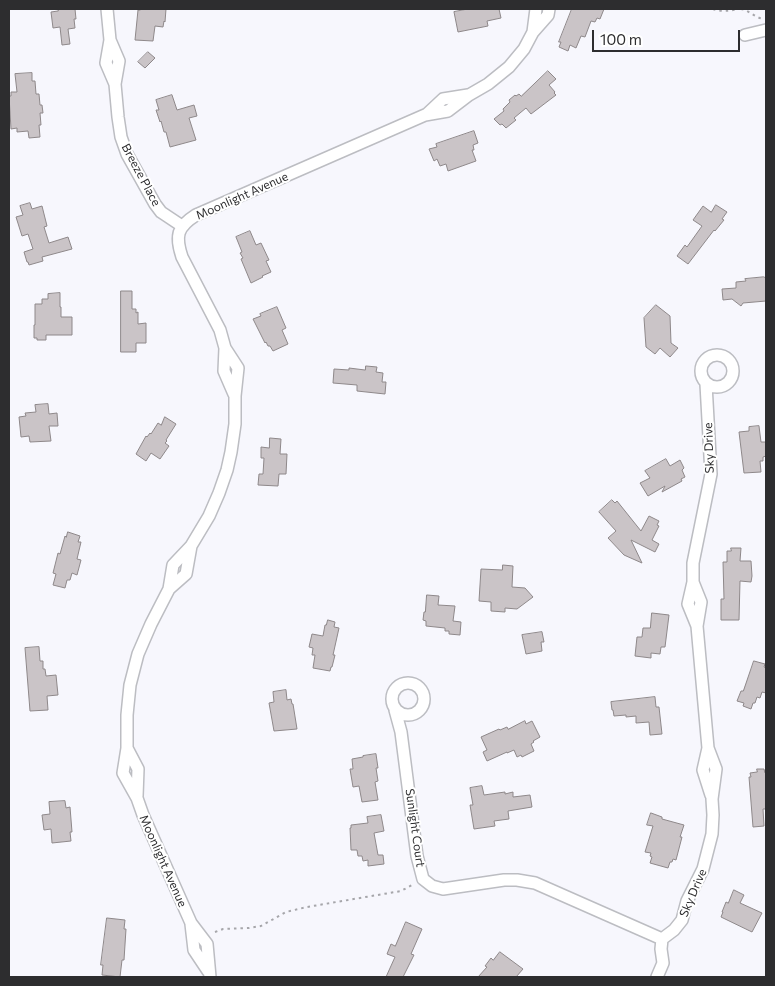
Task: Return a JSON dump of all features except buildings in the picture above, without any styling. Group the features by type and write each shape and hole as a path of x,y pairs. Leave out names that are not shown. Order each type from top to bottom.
{"street":[{"name":"Breeze Place","path":"107,9 110,40 119,61 115,84 118,117 127,154 160,212 182,226"},
{"name":"Moonlight Avenue","path":"533,32 536,9"},
{"name":"Moonlight Avenue","path":"209,975 207,944 190,923 143,815 137,798 138,769 127,748 127,715 130,685 138,654 169,589 186,574 191,546 209,516 227,470 235,424 238,368 225,348 220,330 182,258 178,245 178,236 187,220 196,215 425,115 448,111 509,68 524,49 533,32 548,15 549,9"},
{"path":"745,35 766,30"},
{"path":"721,355 730,361 733,371 730,380 726,384 716,388 706,384 700,375 705,359 710,356 721,355"},
{"name":"Sky Drive","path":"662,939 674,930 682,920 687,901 703,869 712,834 712,799 716,769 708,748 697,626 701,602 693,582 693,563 711,474 706,384"},
{"path":"708,403 722,386"},
{"path":"403,684 414,684 422,691 423,707 404,723 392,705 392,695 394,690 403,684"},
{"name":"Sunlight Court","path":"404,723 417,856 423,879 432,886 443,888 504,880 535,883 662,939"},
{"path":"656,977 663,963 662,939"}],"path":[{"path":"674,9 686,9"},
{"path":"713,9 718,11 745,9 753,16 766,20"},
{"path":"215,932 223,929 261,926 286,912 306,907 401,891 423,879"}]}
